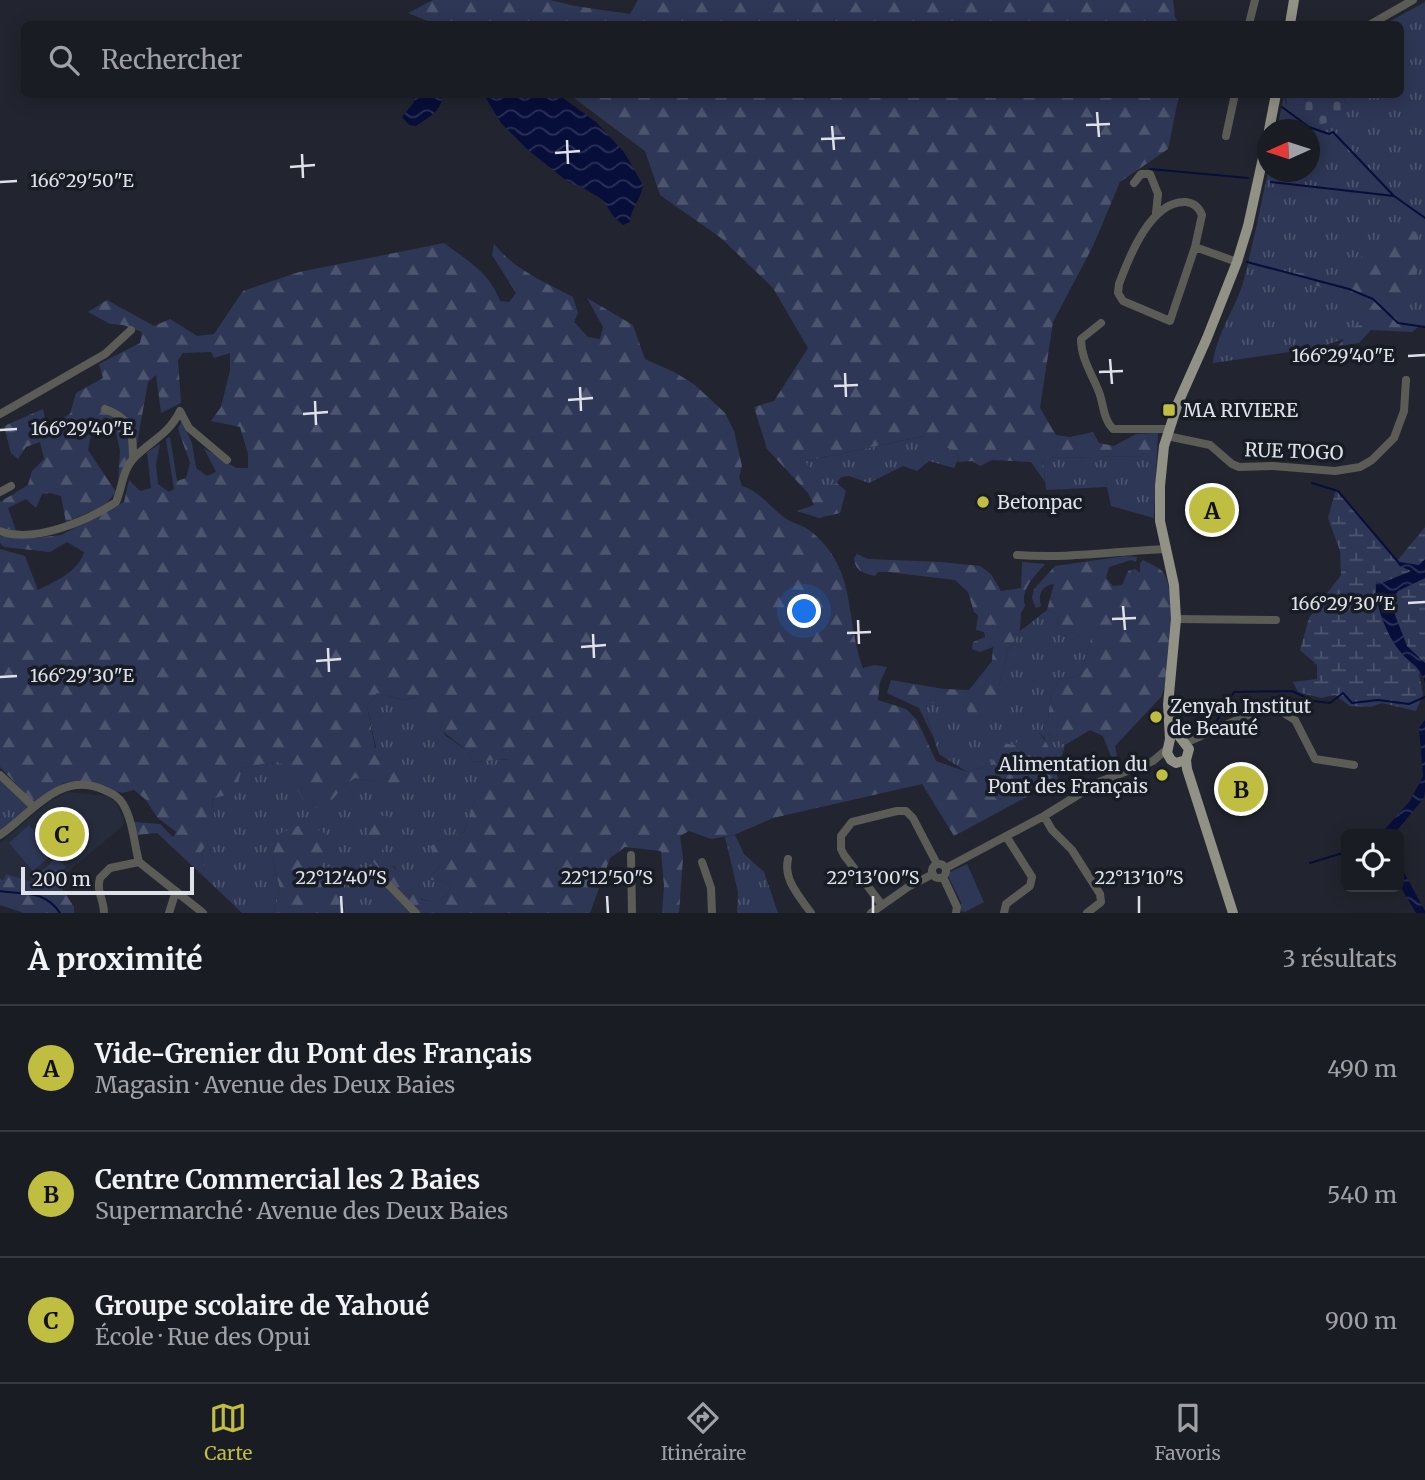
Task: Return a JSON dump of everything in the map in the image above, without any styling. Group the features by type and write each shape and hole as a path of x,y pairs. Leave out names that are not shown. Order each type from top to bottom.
{"main road":[{"path":"1290,21 1294,0"},
{"path":"1271,119 1275,98"},
{"path":"1226,913 1178,752 1170,681 1176,619 1174,586 1160,521 1160,486 1169,434 1237,262 1258,182"},
{"path":"1178,752 1187,769 1233,913"}],"street":[{"path":"1250,21 1255,0"},
{"path":"1376,21 1413,0"},
{"path":"1226,136 1234,98"},
{"path":"1133,183 1141,174 1150,174 1158,194 1156,213 1143,233 1119,284 1118,293 1123,301 1170,321 1195,247 1202,215 1196,206 1183,202 1156,213"},
{"path":"1195,247 1237,262"},
{"name":"RUE TOGO","path":"1101,323 1081,339 1081,353 1099,393 1108,424 1113,429 1169,434 1210,445 1238,467 1335,471 1360,467 1380,453 1399,429 1404,411 1406,380"},
{"path":"0,414 105,354 131,330"},
{"path":"105,409 124,418 131,429 133,458"},
{"path":"0,531 16,535 49,532 116,502 125,472 133,458 177,420 180,411 189,428 227,460"},
{"path":"0,492 11,486"},
{"path":"1017,555 1053,558 1166,549"},
{"path":"1176,619 1276,620"},
{"path":"933,874 936,877 945,873 1099,782 1178,752 1200,737 1270,705 1296,720 1315,759 1354,765"},
{"path":"0,775 34,807"},
{"path":"0,835 62,787 95,786 116,796 128,816 139,862 203,913"},
{"path":"882,905 841,849 841,836 852,822 906,811 913,818 937,864"},
{"path":"1044,816 1052,830 1072,850 1100,894 1098,906 1087,913"},
{"path":"1004,913 1006,904 1030,886 1032,877 1006,836"},
{"path":"631,855 634,902 632,913"},
{"path":"788,859 789,879 811,913"},
{"path":"104,913 103,900 98,892 100,878 110,868 139,862"},
{"path":"702,862 711,888 712,913"},
{"path":"933,874 933,868 942,863 957,907 956,913"},
{"path":"372,873 388,884 416,913"},
{"path":"871,913 908,887 933,874"},
{"path":"169,913 176,891"}],"shaded area":[{"path":"67,792 107,796 116,802 124,825 48,888 7,874 4,880 0,879 0,843 50,801"}],"green space":[{"path":"433,0 550,0 630,14 638,0 1173,0 1177,21 428,21 408,13"},
{"path":"1425,2 1425,327 1382,326 1317,348 1213,363 1218,343 1243,283 1266,182 1320,182 1320,119 1279,119 1284,98 1287,106 1347,104 1344,98 1404,98 1404,21 1390,21"},
{"path":"574,98 1178,98 1168,149 1120,182 1093,246 1053,322 1040,408 1056,435 1070,437 1093,432 1099,443 1114,446 1136,434 1158,433 1156,472 1148,456 1043,458 1045,482 1031,462 992,460 980,466 972,461 957,462 959,457 954,451 924,436 805,461 822,490 837,483 846,491 840,513 819,518 797,511 814,505 808,493 767,449 754,407 774,401 808,348 773,288 721,238 660,195 645,151"},
{"path":"1286,98 1344,98 1347,104 1335,121 1320,124 1320,119 1301,119 1287,106"},
{"path":"1398,229 1418,232 1418,265 1408,304 1396,316 1424,322 1412,332 1371,330 1359,343 1338,346 1355,326 1378,323 1378,312 1340,298 1327,289 1279,274 1290,272 1355,279 1363,253 1376,251 1389,233"},
{"path":"444,243 484,275 500,301 509,302 516,293 492,255 494,244 521,268 573,297 578,313 574,322 588,337 600,339 603,327 587,298 633,325 645,359 695,385 725,413 734,431 742,466 739,477 742,486 759,495 785,518 809,530 825,545 843,576 863,668 875,665 887,667 880,682 878,700 906,709 917,720 936,761 967,772 990,765 1002,743 1015,745 1020,737 1036,730 1048,746 1058,780 954,836 922,784 773,818 734,835 711,839 689,831 680,836 683,858 679,913 662,913 664,886 661,851 625,847 610,858 590,913 420,913 362,850 371,822 384,815 396,820 377,861 400,872 417,897 433,901 446,897 451,887 444,882 416,877 428,878 441,866 430,847 437,841 464,832 474,801 509,759 474,762 466,750 422,715 417,697 405,700 377,693 367,706 375,748 394,748 392,757 398,754 404,777 396,795 391,797 389,811 381,810 381,784 379,786 376,782 355,778 344,786 325,808 308,807 280,761 242,768 234,798 226,795 212,799 214,819 209,818 209,842 201,852 204,871 201,874 157,833 136,835 134,822 160,824 173,837 176,832 157,817 145,799 134,790 122,793 84,781 64,783 35,804 0,767 0,549 25,556 38,590 72,570 84,552 67,542 50,552 4,547 0,543 0,536 27,539 61,535 124,502 129,480 140,491 151,488 147,452 160,444 156,464 158,484 169,492 174,489 166,439 170,437 177,481 186,478 190,463 178,429 182,421 192,443 196,468 207,476 216,472 204,448 236,468 248,468 248,454 240,427 211,421 221,407 230,370 230,353 214,358 211,352 183,353 178,360 181,403 161,413 156,375 148,382 136,449 118,482 120,451 114,423 106,417 93,425 88,450 116,492 104,506 66,522 61,496 42,494 36,508 26,499 8,508 16,531 0,527 0,502 28,485 32,471 44,459 40,442 26,447 18,459 11,453 4,426 43,409 47,427 70,414 76,393 103,378 99,364 140,343 142,332 123,325 110,324 88,312 107,300 154,326 170,319 197,336 214,334 243,291 299,272"},
{"path":"925,436 954,451 959,457 954,468 929,461 917,471 903,466 869,483 849,476 841,477 837,483 822,491 805,461"},
{"path":"1148,456 1156,472 1154,518 1111,506 1107,487 1046,490 1043,458"},
{"path":"1336,489 1397,561 1425,527 1425,665 1419,674 1423,694 1416,711 1382,703 1370,707 1350,706 1335,695 1321,698 1298,692 1293,682 1317,679 1317,665 1300,650 1309,618 1341,575 1340,551 1328,518"},
{"path":"857,554 868,559 980,566 991,574 1001,591 1021,588 1022,562 1045,564 1026,588 1020,631 1008,651 999,686 1004,688 1003,694 992,712 978,721 969,718 965,699 956,702 941,696 937,703 927,703 926,714 933,737 919,708 887,693 891,680 944,689 969,690 992,661 993,647 980,652 972,649 973,642 985,637 984,632 976,630 978,615 974,612 968,592 955,580 888,572 871,575 860,571 856,566 854,558"},
{"path":"1125,556 1137,557 1136,562 1131,560 1109,567 1106,578 1113,586 1122,585 1128,571 1135,569 1140,573 1143,560 1162,571 1170,595 1172,633 1168,671 1161,697 1115,746 1118,761 1126,764 1116,769 1103,736 1090,730 1065,745 1045,732 1043,726 1048,719 1051,694 1060,679 1075,677 1087,668 1084,662 1095,625 1072,641 1058,631 1057,615 1047,610 1054,584 1042,591 1041,606 1036,608 1032,598 1034,589 1055,566"},
{"path":"1047,610 1057,615 1058,631 1072,641 1096,624 1084,661 1087,668 1075,677 1060,679 1051,694 1048,719 1043,726 1045,732 1065,745 1060,762 1056,765 1044,737 1036,730 1015,745 1002,744 990,765 967,772 939,754 926,714 927,702 941,695 999,686 1008,651 1020,631"},
{"path":"377,693 405,700 417,697 446,736 466,750 474,762 510,759 474,801 464,832 437,841 441,866 428,878 424,878 444,882 451,887 446,897 433,902 417,898 395,867 376,861 362,850 420,913 345,913 344,906 318,872 272,856 280,889 274,913 242,913 201,874 204,871 201,852 209,842 209,817 214,818 212,799 226,795 242,768 280,761 291,777 325,807 355,778 381,783 381,810 391,797 398,755 392,758 376,748 367,706"},
{"path":"0,779 28,806 13,823 0,831"},
{"path":"29,825 53,854 33,871 9,843"},
{"path":"300,825 322,831 334,842 318,872 331,874 338,885 345,913 274,913 280,889 272,856 281,833"},
{"path":"735,835 744,854 764,872 778,913 737,913 738,892 725,837"},
{"path":"57,857 66,867 47,885 38,875"},
{"path":"967,864 984,902 965,912 961,911 961,902 948,876 950,872"},
{"path":"6,874 48,887 59,884 74,907 74,913 24,913 0,905 0,879 4,880"}],"water":[{"path":"412,98 442,98 437,110 416,126 409,125 402,117 414,102"},
{"path":"486,98 563,98 596,122 624,152 643,185 630,222 623,225 613,216 603,200 568,182 528,150 501,123"},
{"path":"1425,559 1425,578 1398,591 1390,602 1407,646 1425,663 1425,683 1420,671 1399,650 1388,632 1377,601 1376,582 1382,583 1411,571 1398,565 1400,562 1419,565"},
{"path":"1425,720 1424,798 1398,829 1385,829 1410,801 1423,776 1419,728"},
{"path":"1404,872 1425,911 1416,913 1404,892"}],"waterway":[{"path":"1282,107 1309,127 1329,134 1333,132 1393,195"},
{"path":"1150,169 1248,178"},
{"path":"1271,182 1394,196 1425,218"},
{"path":"1247,262 1349,289 1373,299 1398,323 1425,327"},
{"path":"1312,483 1338,491 1399,563"},
{"path":"1186,732 1216,722 1234,692 1292,691 1313,701 1330,703 1343,693 1352,703 1378,700 1409,704 1425,697"},
{"path":"1310,863 1341,854"},
{"path":"0,891 40,897 54,905 60,913"}],"place":[{"name":"MA RIVIERE","path":"1169,410"},
{"name":"Betonpac","path":"983,502"},
{"name":"Vide-Grenier du Pont des Français","path":"1212,510"},
{"name":"Zenyah Institut de Beauté","path":"1156,717"},
{"name":"Alimentation du Pont des Français","path":"1162,775"},
{"name":"Centre Commercial les 2 Baies","path":"1241,789"},
{"name":"Groupe scolaire de Yahoué","path":"62,834"}]}
